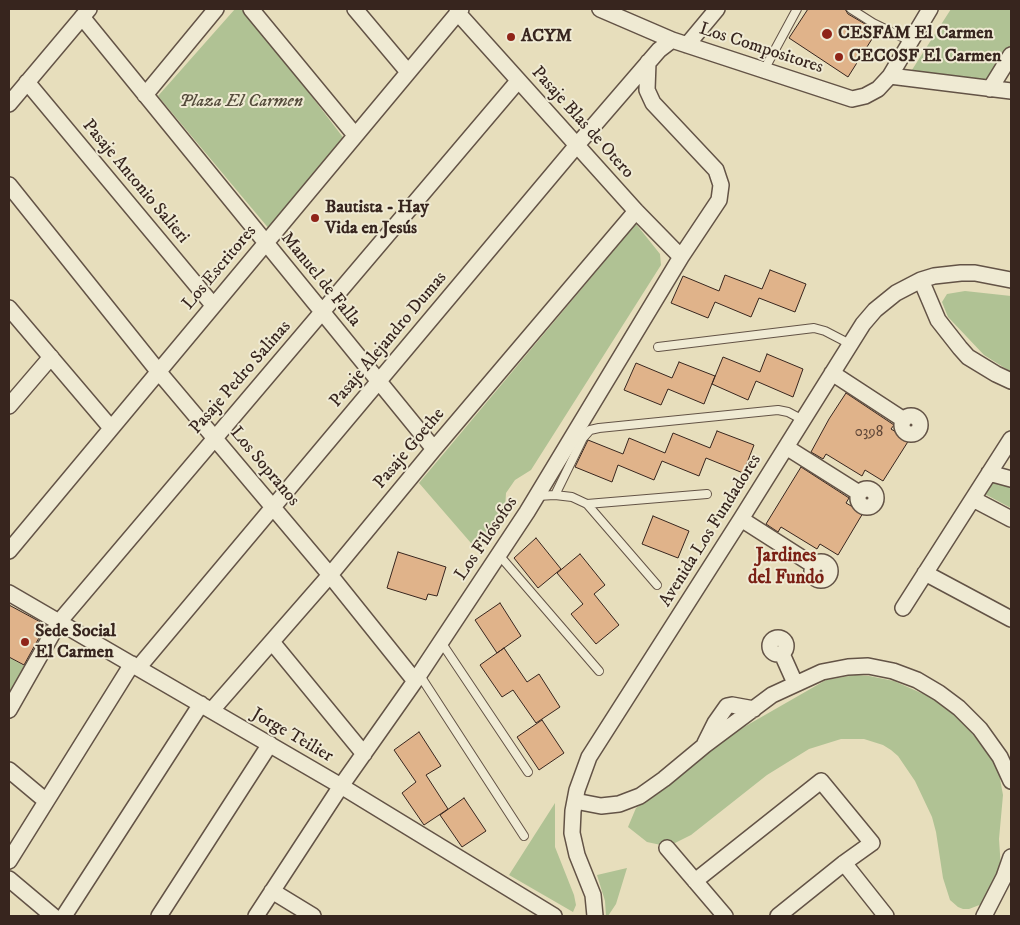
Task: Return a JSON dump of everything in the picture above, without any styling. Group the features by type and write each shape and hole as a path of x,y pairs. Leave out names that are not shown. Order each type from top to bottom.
{"street":[{"path":"145,95 216,9"},
{"path":"251,9 355,136"},
{"path":"355,9 408,72"},
{"name":"Los Compositores","path":"600,9 679,42 852,99 865,96 890,76 930,9"},
{"name":"Pasaje Alejandro Dumas","path":"9,861 135,666 648,62 659,50 679,42 717,9"},
{"name":"Los Escritores","path":"9,551 459,11"},
{"name":"Pasaje Blas de Otero","path":"459,11 518,81 680,257"},
{"path":"9,104 85,13"},
{"name":"Manuel de Falla","path":"85,13 145,95 434,450"},
{"path":"990,89 1011,56"},
{"name":"Los Filósofos","path":"256,916 341,786 417,678 499,555 537,496 680,257 719,200 721,185 716,170 653,103 647,90 648,62"},
{"path":"890,76 1011,91"},
{"name":"Pasaje Pedro Salinas","path":"9,710 59,622 518,81"},
{"name":"Pasaje Antonio Salieri","path":"27,82 213,305"},
{"name":"Los Sopranos","path":"9,185 158,372 417,678"},
{"name":"Pasaje Goethe","path":"64,916 206,707 272,642 636,211"},
{"name":"Avenida Los Fundadores","path":"595,916 593,895 577,855 572,833 575,801 582,772 589,757 863,324 875,310 896,293 920,280 961,272 1011,280"},
{"path":"920,280 938,320 968,358 1011,381"},
{"path":"9,308 112,428"},
{"path":"9,406 51,357"},
{"path":"832,373 904,420"},
{"path":"903,608 1011,439"},
{"path":"786,447 859,493"},
{"path":"989,473 1011,478"},
{"path":"973,499 1011,519"},
{"path":"741,519 813,565"},
{"path":"925,573 1011,619"},
{"name":"Jorge Teilier","path":"9,593 341,786 554,916"},
{"path":"272,642 364,754"},
{"path":"782,654 795,683"},
{"path":"575,801 601,806 619,804 640,796 664,780 705,745 772,695 822,672 848,666 868,666 893,671 917,680 952,703 980,729 1000,757 1011,781"},
{"path":"159,916 270,744"},
{"path":"9,770 46,801"},
{"path":"695,881 821,781 872,843 778,916"},
{"path":"667,848 725,916"},
{"path":"984,916 1004,877 1011,858"},
{"path":"844,863 886,916"},
{"path":"9,879 52,916"},
{"path":"272,891 313,916"}],"lane":[{"path":"764,70 797,9"},
{"path":"851,9 873,23 910,41"},
{"path":"658,347 814,328 825,331 850,344"},
{"path":"554,495 583,438 590,430 778,410 788,412 803,420"},
{"path":"587,504 707,494"},
{"path":"537,496 572,497 587,504 657,585"},
{"path":"499,555 599,671"},
{"path":"441,642 528,772"},
{"path":"417,678 524,836"}],"green space":[{"name":"Plaza El Carmen","path":"235,9 245,9 345,140 270,230 158,96"},
{"path":"951,9 1011,9 1011,51 991,81 910,73"},
{"path":"636,224 660,254 661,265 531,470 515,480 506,493 505,509 477,550 419,483"},
{"path":"965,291 1011,296 1011,372 984,355 948,317 942,302 947,294"},
{"path":"992,480 1011,485 1011,508 983,493"},
{"path":"9,657 26,667 9,700"},
{"path":"855,675 894,681 937,700 965,724 994,762 999,773 1003,795 999,839 1001,869 988,899 982,904 969,909 963,909 950,900 943,878 932,817 915,781 898,756 891,750 883,745 864,739 841,739 809,749 767,775 691,835 675,843 661,845 647,842 628,827 636,808 659,793 718,745 744,727 826,680"},
{"path":"555,803 555,847 574,895 576,905 573,912 509,875"},
{"path":"627,868 616,904 608,916 606,916 605,901 597,875"}],"building":[{"name":"CECOSF El Carmen","path":"808,9 845,9 848,14 877,31 848,77 789,38"},
{"path":"770,270 806,284 795,312 759,298 751,317 715,302 708,318 671,303 683,276 719,291 725,275 762,289"},
{"path":"767,354 803,369 793,397 756,381 748,400 712,384 723,357 760,372"},
{"path":"679,362 715,376 704,404 668,389 661,405 624,390 636,363 672,378"},
{"path":"846,393 894,425 891,429 909,440 883,481 865,470 862,476 826,454 823,459 811,452"},
{"path":"717,431 754,445 743,473 706,458 699,476 662,461 654,480 618,465 612,482 575,467 588,440 623,454 629,438 665,453 673,433 710,448"},
{"path":"801,467 849,498 846,503 863,513 838,555 820,544 817,549 781,527 778,532 766,524"},
{"path":"653,516 689,531 678,558 642,544"},
{"path":"536,538 561,569 538,588 514,558"},
{"path":"398,552 446,567 437,596 428,594 426,600 387,588"},
{"path":"580,554 605,585 594,594 619,625 596,644 571,614 583,604 557,573"},
{"path":"500,603 521,636 497,653 475,620"},
{"name":"Sede Social El Carmen","path":"9,605 46,625 24,665 9,657"},
{"path":"504,648 527,682 539,674 560,707 536,723 513,690 502,697 480,665"},
{"path":"542,720 564,753 539,770 517,737"},
{"path":"419,732 441,766 426,775 448,809 424,825 402,793 416,782 394,750"},
{"path":"464,798 486,831 462,847 440,815"}],"place":[{"name":"CESFAM El Carmen","path":"827,34"},
{"name":"ACYM","path":"511,37"},
{"name":"CECOSF El Carmen","path":"839,57"},
{"name":"Bautista - Hay Vida en Jesús","path":"315,218"},
{"name":"Sede Social El Carmen","path":"25,642"}],"district":[{"name":"Jardines del Fundo","path":"786,568"}]}
